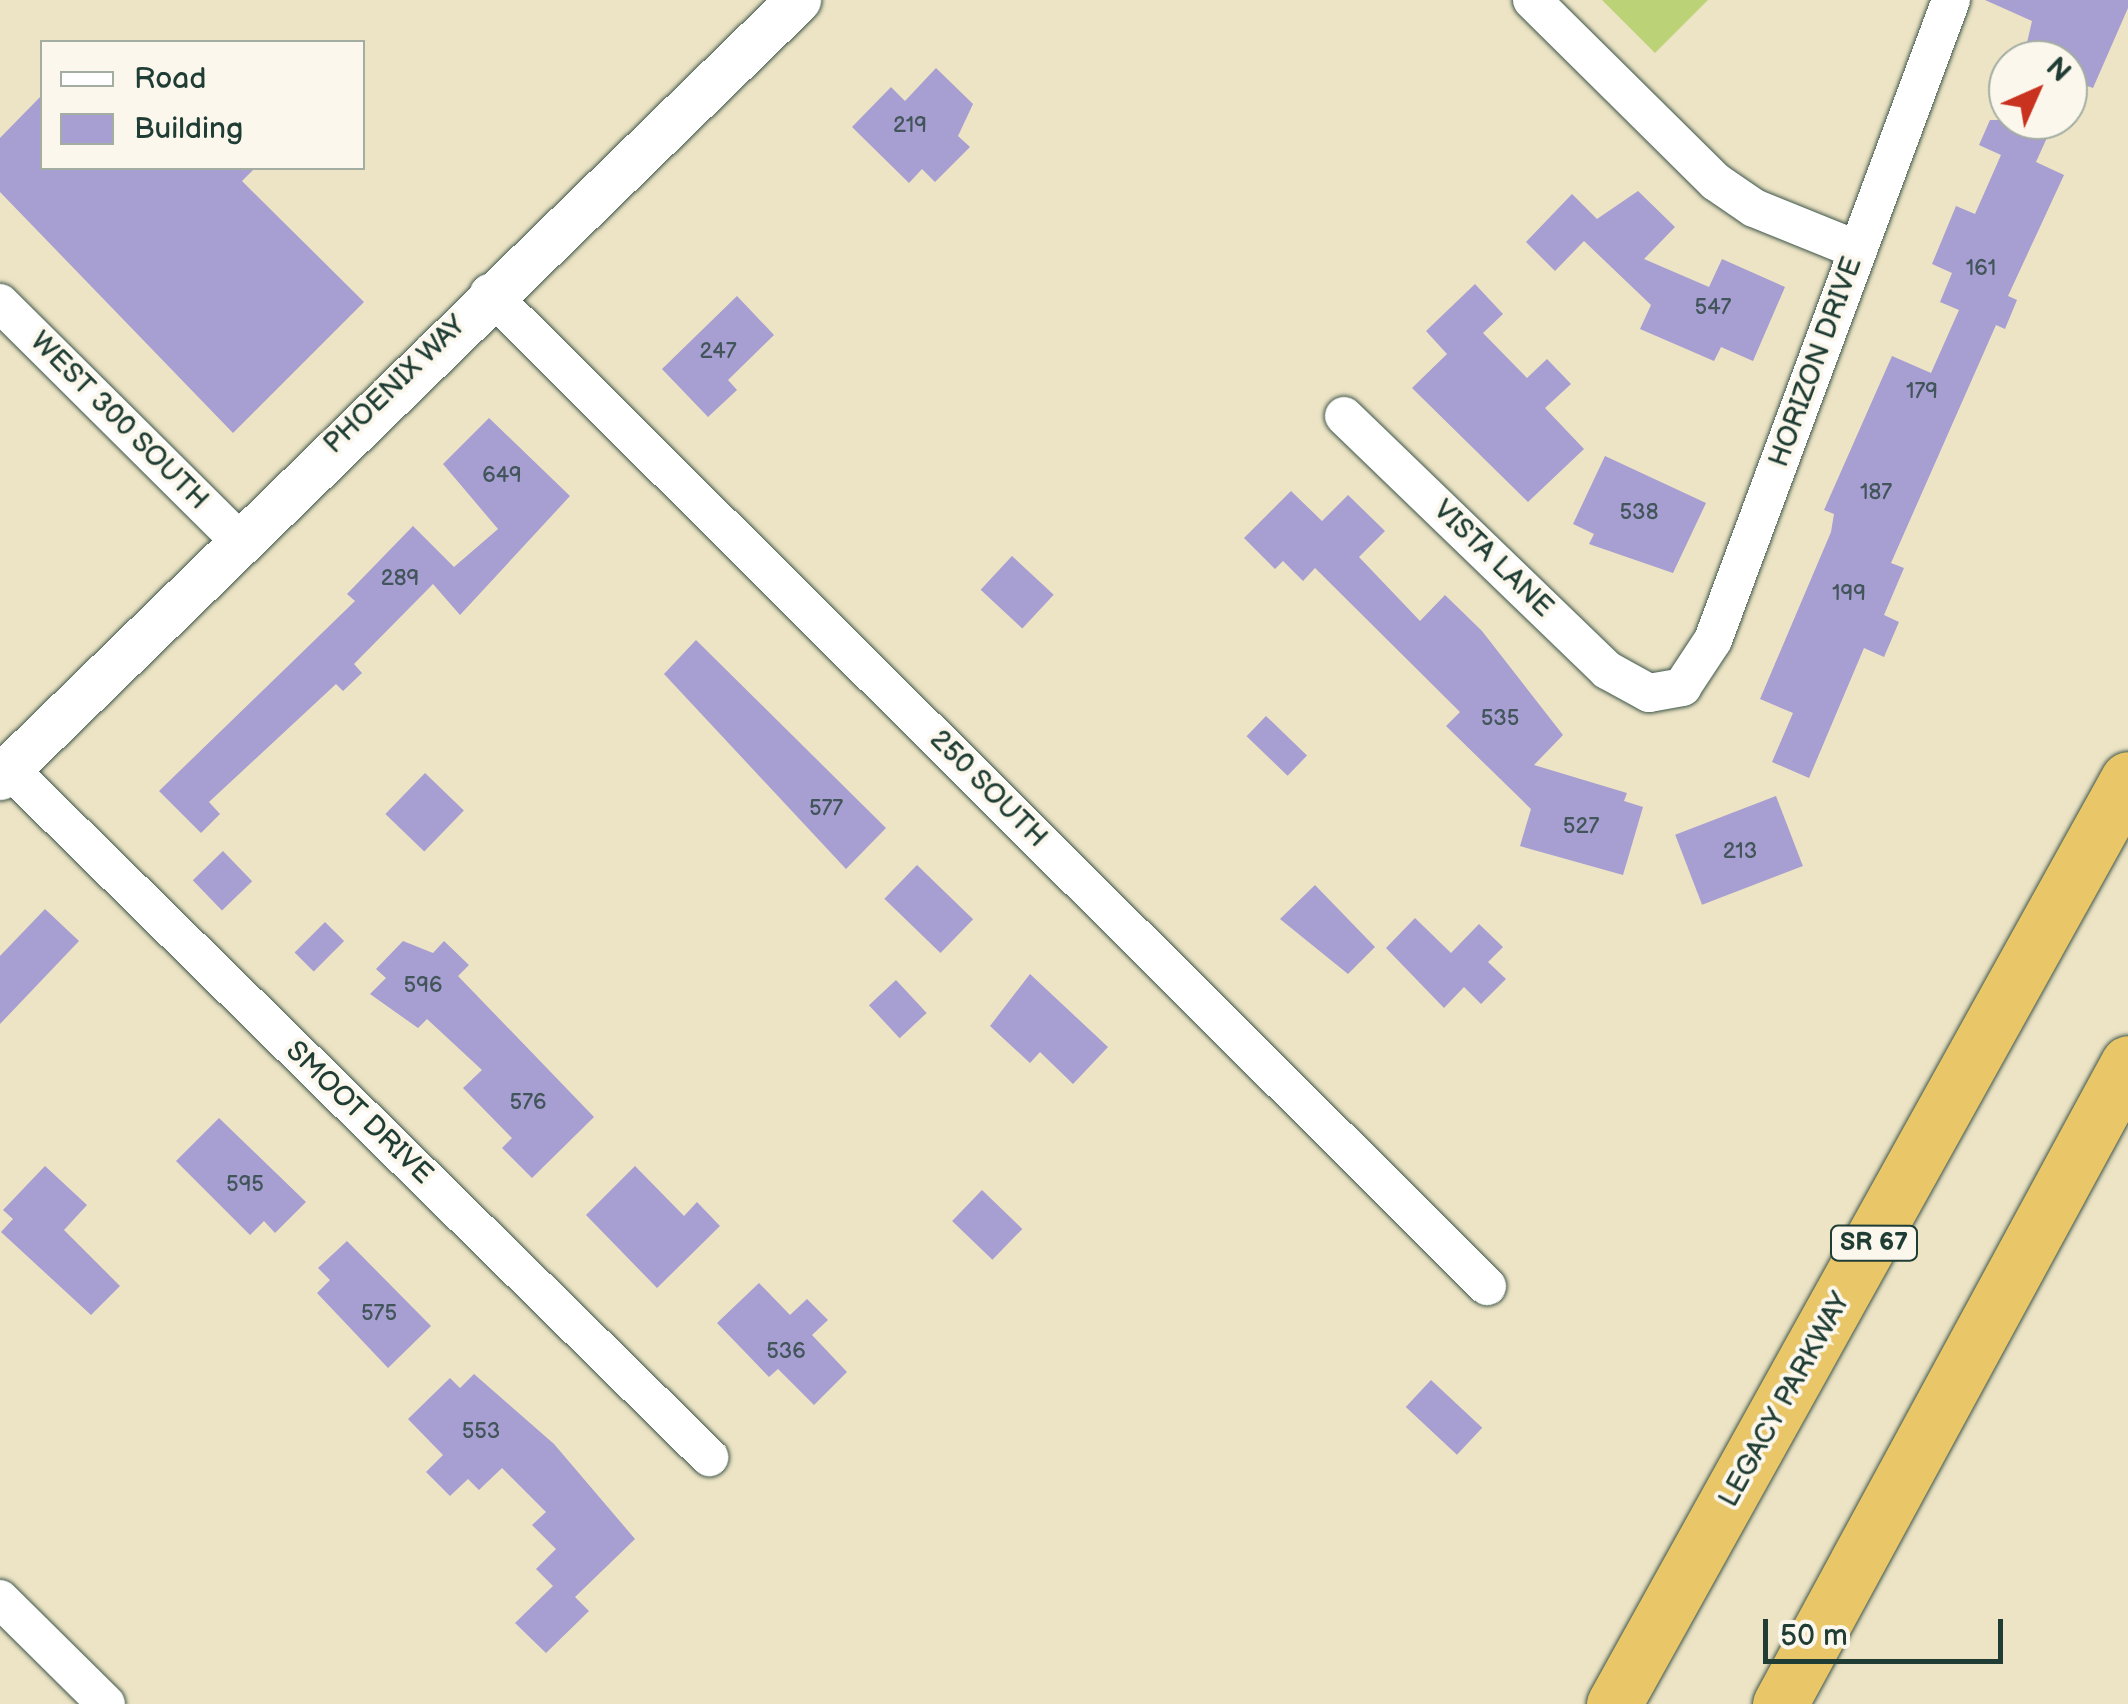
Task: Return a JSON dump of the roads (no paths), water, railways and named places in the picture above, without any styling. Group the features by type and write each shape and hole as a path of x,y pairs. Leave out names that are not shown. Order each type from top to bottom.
{"highway":[{"name":"LEGACY PARKWAY","path":"1614,1704 2128,778"},
{"path":"1780,1704 2128,1063"}],"street":[{"name":"PHOENIX WAY","path":"4,773 489,293 798,0"},
{"path":"1532,0 1716,182 1754,208 1858,250"},
{"name":"HORIZON DRIVE","path":"1649,693 1682,686 1713,640 1951,0"},
{"name":"250 SOUTH","path":"489,293 1487,1286"},
{"name":"WEST 300 SOUTH","path":"0,303 238,539"},
{"name":"VISTA LANE","path":"1344,416 1607,670 1649,693"},
{"name":"SMOOT DRIVE","path":"4,773 710,1457"},
{"path":"0,1599 106,1704"}]}
